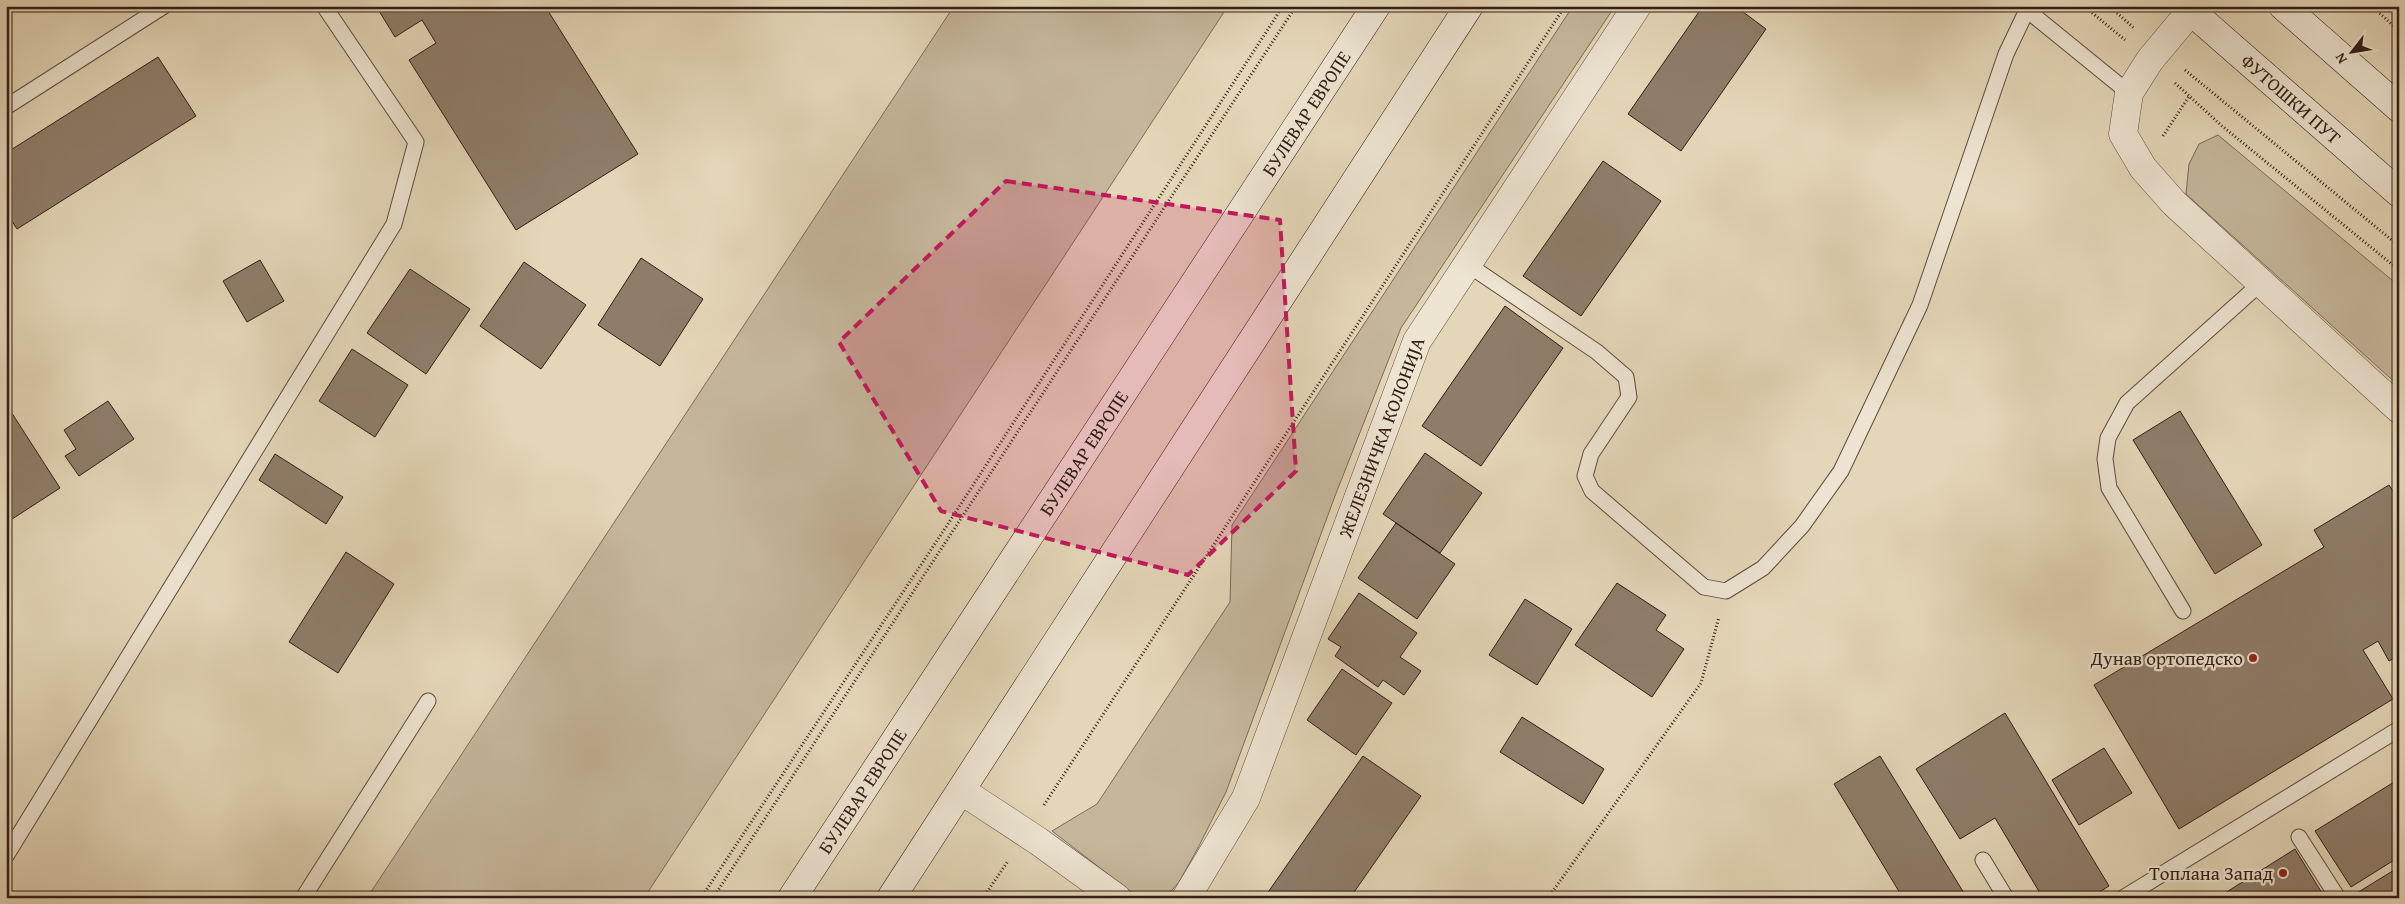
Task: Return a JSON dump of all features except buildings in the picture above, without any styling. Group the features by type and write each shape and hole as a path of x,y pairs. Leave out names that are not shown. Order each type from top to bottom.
{"main road":[{"name":"БУЛЕВАР ЕВРОПЕ","path":"792,898 1376,6"},
{"path":"891,898 1469,6"},
{"name":"ЖЕЛЕЗНИЧКА КОЛОНИЈА","path":"1186,898 1246,798 1417,341 1637,6"},
{"path":"2283,6 2399,108"},
{"path":"2190,8 2129,93 2123,134 2143,168 2174,203 2399,409"},
{"name":"ФУТОШКИ ПУТ","path":"2190,8 2399,193"},
{"path":"962,791 1117,898"}],"lane":[{"path":"6,107 164,6"},
{"path":"6,856 394,224 416,142 324,6"},
{"path":"1468,264 1597,352 1626,377 1629,397 1591,454 1585,476 1592,491 1704,587 1726,591 1763,568 1802,526 1841,471 1920,305 2006,54 2026,10 2129,93"},
{"path":"2183,611 2109,488 2105,459 2108,438 2127,403 2262,282"},
{"path":"303,898 428,701"},
{"path":"2123,898 2399,729"},
{"path":"2299,837 2338,898"},
{"path":"1983,860 2006,898"}],"path":[{"path":"701,898 946,527 1284,6"},
{"path":"713,898 1296,6"},
{"path":"983,898 1565,6"},
{"path":"2084,6 2155,55 2399,246"},
{"path":"2109,6 2190,95 2222,126 2399,270"},
{"path":"2372,6 2399,31"},
{"path":"2143,168 2190,95"},
{"path":"1548,898 1701,683 1726,591"}],"highlighted area":[{"path":"1006,181 1280,220 1296,471 1188,575 941,511 839,342"}],"shaded area":[{"path":"954,6 1228,6 644,898 367,898"},
{"path":"1573,6 1615,6 1401,328 1335,496 1226,792 1179,882 1165,898 1139,898 1052,831 1097,804 1230,602 1232,525"},
{"path":"2218,135 2399,286 2399,386 2186,194 2189,164 2199,144"}],"place":[{"name":"Дунав ортопедско","path":"2253,658"},
{"name":"Топлана Запад","path":"2283,873"}]}
